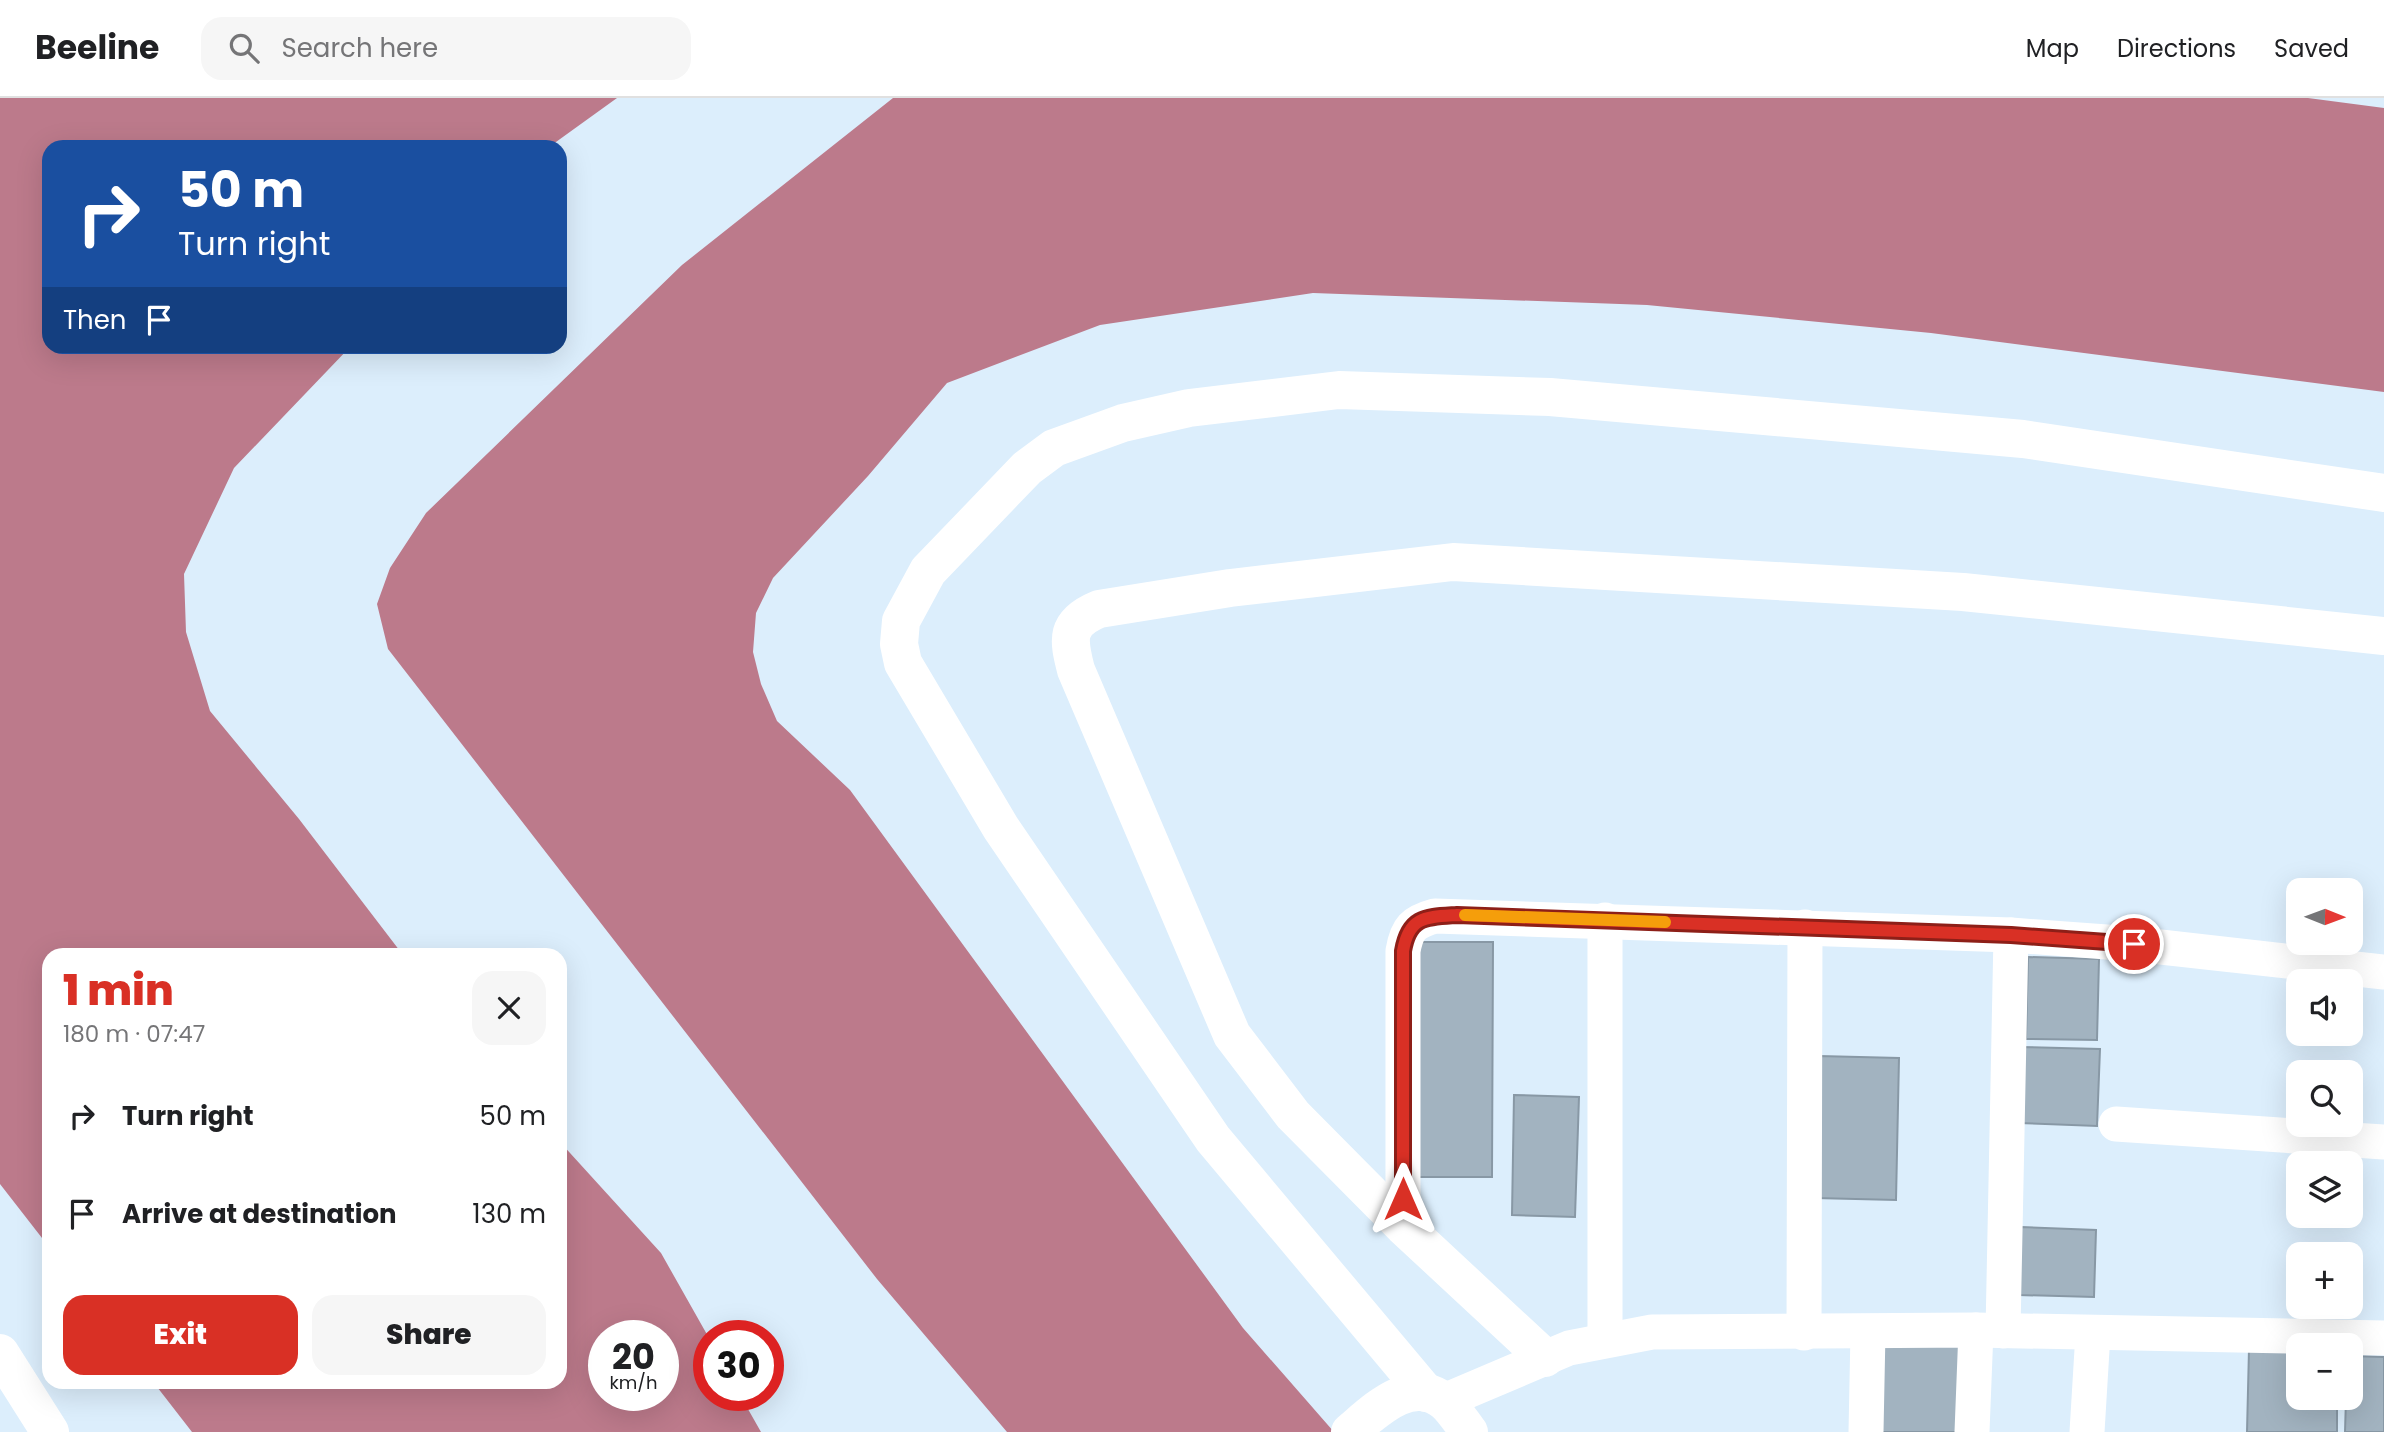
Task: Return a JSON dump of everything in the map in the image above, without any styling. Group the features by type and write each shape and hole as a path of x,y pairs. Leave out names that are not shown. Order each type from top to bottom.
{"street":[{"path":"1469,1432 1435,1397 1213,1139 1000,828 903,663 899,644 901,621 928,571 1027,468 1054,448 1136,420 1189,408 1339,390 1550,397 2023,439 2384,493"},
{"path":"1545,1358 1403,1226 1293,1115 1232,1035 1076,670 1069,639 1074,626 1085,615 1099,609 1230,588 1453,562 1963,592 2384,636"},
{"path":"1403,1226 1403,951 1406,932 1417,921 1446,915 2011,935 2134,944 2384,972"},
{"path":"1605,920 1605,1339"},
{"path":"1804,1334 1805,927"},
{"path":"1972,1432 1990,1330 2011,935"},
{"path":"2116,1124 2384,1142"},
{"path":"1350,1432 1399,1395 1435,1397 1569,1348 1652,1332 1762,1331 1804,1334 1990,1330 2384,1338"},
{"path":"1866,1432 1868,1332"},
{"path":"2087,1432 2093,1333"},
{"path":"0,1353 44,1430"}],"shaded area":[{"path":"0,98 617,98 559,140 42,140 42,354 343,354 234,468 184,574 186,632 210,711 299,819 398,948 42,948 42,1238 0,1184"},
{"path":"893,98 2308,98 2384,108 2384,392 1931,333 1647,305 1313,293 1100,325 947,383 868,476 773,578 756,613 753,652 761,684 777,721 850,790 1243,1328 1334,1432 1007,1432 877,1279 388,649 377,604 390,568 426,513 682,265"},
{"path":"567,1150 661,1253 699,1320 693,1320 693,1411 749,1411 761,1432 192,1432 159,1389 567,1389"}],"building":[{"path":"1417,942 1493,942 1492,1177 1416,1177"},
{"path":"2028,957 2099,959 2097,1040 2026,1039"},
{"path":"2019,1047 2100,1049 2097,1126 2018,1123"},
{"path":"1819,1056 1899,1058 1896,1200 1815,1198"},
{"path":"1514,1095 1579,1097 1575,1217 1512,1215"},
{"path":"2021,1227 2096,1230 2094,1297 2019,1295"},
{"path":"1880,1340 1969,1343 1967,1432 1878,1432"},
{"path":"2249,1349 2286,1351 2286,1410 2337,1410 2337,1432 2247,1432"},
{"path":"2363,1356 2384,1357 2384,1432 2345,1432 2346,1410 2363,1410"}],"slow traffic":[{"path":"1465,915 1665,922"}],"route":[{"path":"1403,1199 1403,951 1406,932 1417,921 1435,916 1457,915 2011,935 2134,944"}]}
